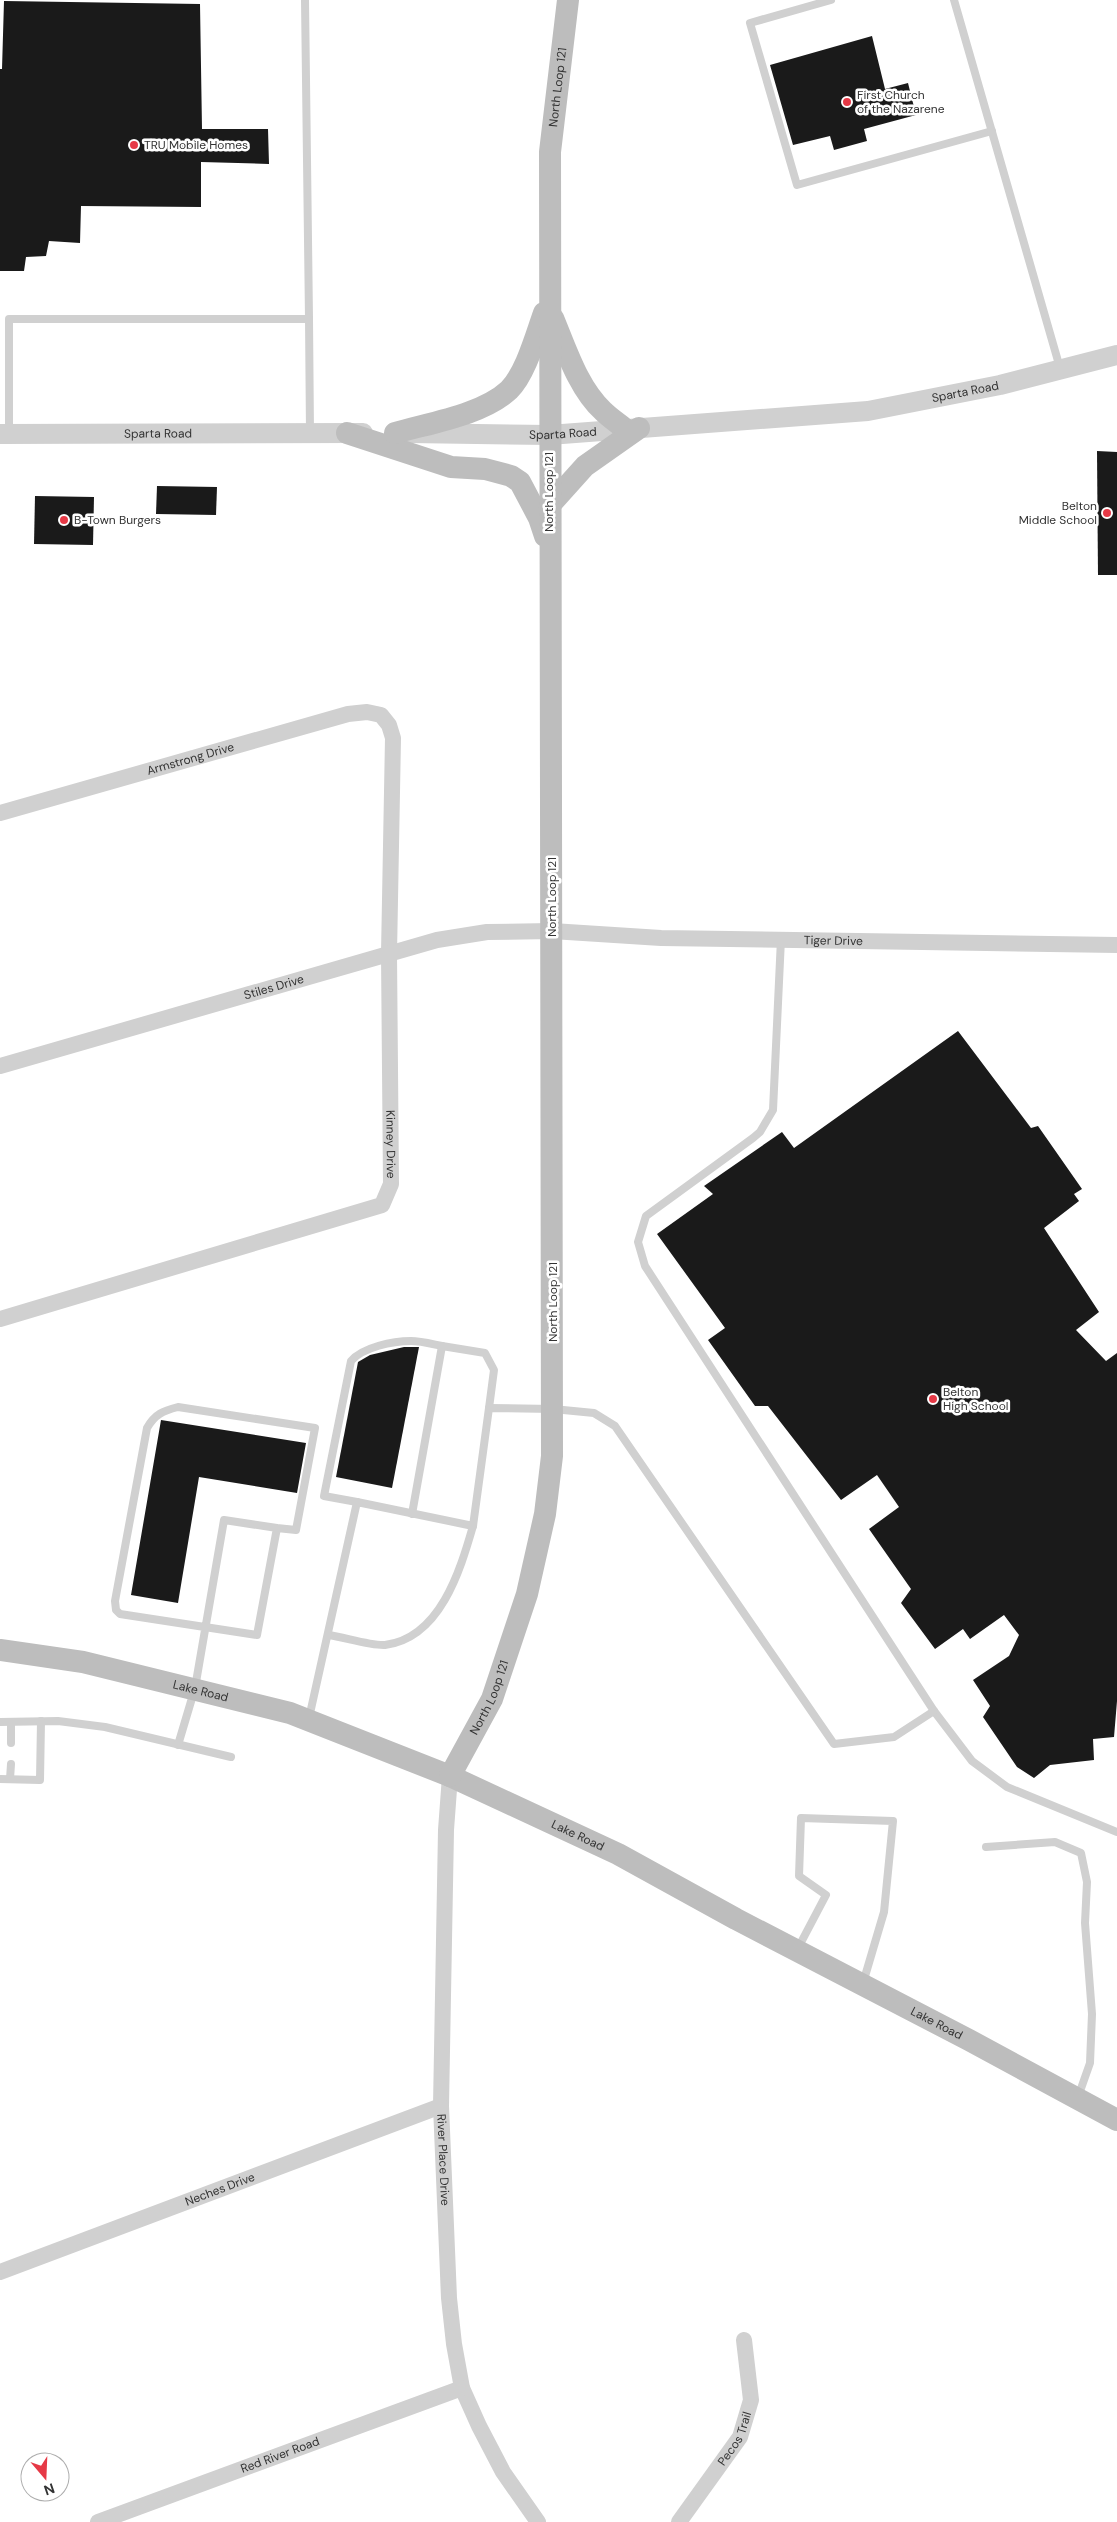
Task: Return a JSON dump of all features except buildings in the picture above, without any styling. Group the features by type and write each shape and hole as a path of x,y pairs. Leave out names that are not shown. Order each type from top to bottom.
{"main road":[{"name":"North Loop 121","path":"450,1776 492,1699 528,1594 545,1514 552,1456 554,1409 549,506 550,152 568,0"},
{"path":"549,304 577,374 589,393 602,411 632,428 585,466 549,506"},
{"path":"395,433 462,414 487,404 510,389 524,365 549,304"},
{"path":"347,433 451,467 485,469 511,476 520,482 524,489 539,518 550,550"},
{"name":"Lake Road","path":"0,1650 83,1662 195,1688 290,1713 450,1776 618,1854 1117,2120"}],"street":[{"name":"Sparta Road","path":"4,434 395,433 549,435 868,411 1000,384 1117,355"},
{"name":"Armstrong Drive","path":"0,813 348,714 367,712 381,715"},
{"name":"Kinney Drive","path":"0,1319 382,1205 391,1184 389,954 393,738 389,726 381,715"},
{"name":"Tiger Drive","path":"552,931 661,938 1117,945"},
{"name":"Stiles Drive","path":"0,1066 437,940 487,932 552,931"},
{"name":"River Place Drive","path":"450,1776 446,1830 441,2106 449,2298 454,2344 462,2388 479,2426 503,2472 538,2522"},
{"name":"Neches Drive","path":"0,2272 441,2106"},
{"name":"Pecos Trail","path":"679,2522 740,2437 751,2400 744,2340"},
{"name":"Red River Road","path":"98,2522 462,2388"}],"lane":[{"path":"305,0 310,434"},
{"path":"831,0 750,23 797,185 992,131"},
{"path":"954,0 1060,370"},
{"path":"0,319 309,319"},
{"path":"4,434 9,319"},
{"path":"781,939 774,1110 766,1124 753,1138 646,1216 638,1242 645,1266 934,1711 972,1761 1007,1787 1117,1832"},
{"path":"328,1635 384,1645 403,1640 420,1630 440,1606 462,1566 473,1526 494,1370 485,1353 413,1341 396,1342 360,1354 351,1361 324,1496 473,1526"},
{"path":"412,1514 442,1346"},
{"path":"178,1744 195,1688 206,1626 224,1520 296,1530 315,1428 178,1407 163,1411 153,1418 147,1428 115,1601 116,1610 120,1614 206,1626 257,1634 277,1528"},
{"path":"489,1408 554,1409 594,1413 615,1426 834,1744 894,1737 934,1711"},
{"path":"309,1720 357,1502"},
{"path":"0,1722 58,1720 105,1727 231,1758"},
{"path":"0,1779 40,1780 41,1721"},
{"path":"11,1743 12,1722"},
{"path":"10,1779 11,1764"},
{"path":"796,1950 826,1895 799,1876 801,1818 894,1821 884,1912 862,1984"},
{"path":"986,1847 1055,1842 1081,1853 1087,1882 1085,1923 1092,2014 1090,2063 1077,2098"}],"place":[{"name":"First Church of the Nazarene","path":"847,102"},
{"name":"TRU Mobile Homes","path":"134,145"},
{"name":"Belton Middle School","path":"1107,513"},
{"name":"B-Town Burgers","path":"64,520"},
{"name":"Belton High School","path":"933,1399"}]}
